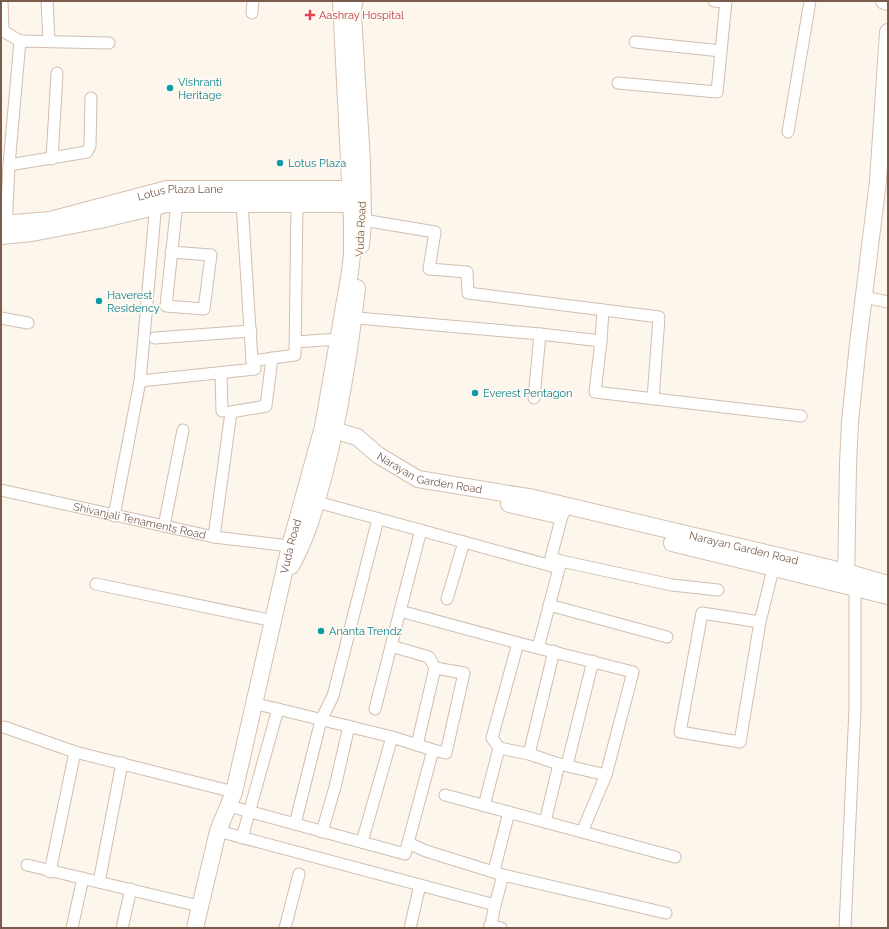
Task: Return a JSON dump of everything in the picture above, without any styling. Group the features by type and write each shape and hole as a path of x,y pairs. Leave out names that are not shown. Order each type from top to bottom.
{"street":[{"path":"2,1 2,31 20,41 110,43"},
{"path":"47,1 49,41"},
{"path":"252,13 253,1"},
{"name":"Vuda Road","path":"341,1 348,130 357,197"},
{"name":"Vuda Road","path":"284,580 302,546 341,432 348,317 358,220 356,54 353,15 354,1"},
{"path":"618,83 717,92 726,2 714,1"},
{"path":"788,132 810,1"},
{"path":"884,1 888,2"},
{"path":"875,299 878,181 888,32"},
{"path":"3,230 20,41"},
{"path":"635,42 721,51"},
{"path":"52,159 57,73"},
{"path":"8,165 83,154 89,149 91,98"},
{"path":"845,928 855,710 851,579 850,436 875,299 888,154"},
{"name":"Lotus Plaza Lane","path":"164,199 297,204 357,197"},
{"name":"Lotus Plaza Lane","path":"3,230 100,220 164,199 357,197"},
{"path":"164,199 171,252 166,306 204,309 211,255 171,252"},
{"path":"114,516 140,381 164,199"},
{"path":"140,381 255,369 252,361 242,203"},
{"path":"252,361 295,355 297,204"},
{"path":"358,220 435,232 430,269 467,272 468,294 659,317 652,398"},
{"path":"603,310 601,341 594,392 800,416"},
{"path":"348,317 540,334 601,341"},
{"name":"Vuda Road","path":"284,580 290,546 341,432 338,339 348,317"},
{"path":"1,318 28,323"},
{"path":"156,338 251,331"},
{"path":"534,398 540,334"},
{"path":"296,342 338,339"},
{"name":"Shivanjali Tenaments Road","path":"1,490 214,537 231,412 266,406 272,358"},
{"path":"221,373 222,411"},
{"path":"164,526 183,430"},
{"name":"Narayan Garden Road","path":"341,432 410,476 427,481 534,498 564,511 851,579 888,584"},
{"path":"317,502 464,542 560,565 672,585 718,590"},
{"path":"560,565 551,557 564,511"},
{"path":"296,824 321,720 333,696 378,519"},
{"path":"375,709 421,530"},
{"path":"214,537 290,546"},
{"path":"448,599 464,542"},
{"path":"760,622 702,612 680,732 740,742 760,622 775,561"},
{"path":"538,648 560,565"},
{"name":"Narayan Garden Road","path":"851,579 888,596"},
{"path":"195,928 199,906 232,835 269,707 274,622 284,580"},
{"path":"96,584 274,622"},
{"path":"549,605 667,637"},
{"path":"400,610 518,643 633,672 606,775 582,832"},
{"path":"518,643 492,738 499,748 529,754 606,775"},
{"path":"391,646 429,657 435,668 417,745"},
{"path":"529,754 554,651"},
{"path":"545,822 593,661"},
{"path":"269,707 392,737 446,753 464,673 435,668"},
{"path":"232,835 269,707"},
{"path":"322,832 335,787 349,726"},
{"path":"4,728 75,752 122,763 240,806 296,824 405,854 433,750"},
{"path":"362,842 392,737"},
{"path":"484,806 499,748"},
{"path":"50,872 75,752"},
{"path":"99,882 122,763"},
{"path":"445,795 675,856"},
{"path":"501,928 490,926 495,905 498,873 509,812"},
{"path":"232,835 495,905"},
{"path":"408,843 426,851 498,873 666,913"},
{"path":"27,864 50,872 83,878 199,906"},
{"path":"285,928 300,874"},
{"path":"72,928 83,878"},
{"path":"410,928 420,885"},
{"path":"122,928 131,889"}],"place":[{"name":"Aashray Hospital","path":"310,15"},
{"name":"Vishranti Heritage","path":"170,88"},
{"name":"Lotus Plaza","path":"280,163"},
{"name":"Haverest Residency","path":"99,301"},
{"name":"Everest Pentagon","path":"475,393"},
{"name":"Ananta Trendz","path":"321,631"}]}
